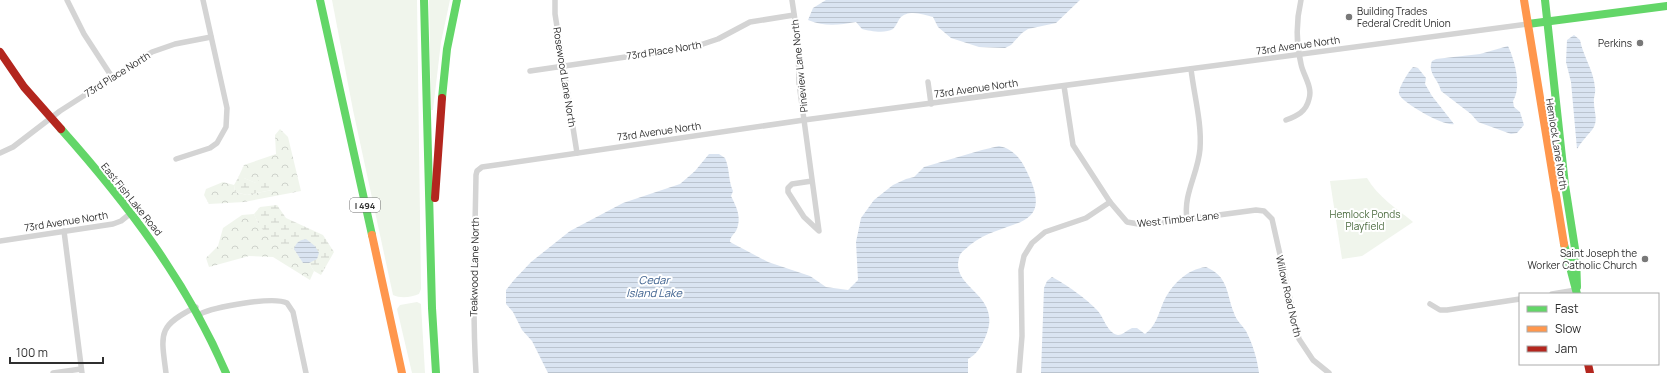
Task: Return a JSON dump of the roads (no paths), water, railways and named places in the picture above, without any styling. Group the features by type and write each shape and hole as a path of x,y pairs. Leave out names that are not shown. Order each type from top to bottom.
{"main road":[{"path":"320,0 329,37"},
{"path":"325,0 329,37"},
{"path":"424,0 431,258 436,373"},
{"path":"431,258 439,120 448,51 457,0"},
{"name":"Hemlock Lane North","path":"1524,0 1566,257 1577,292"},
{"name":"Hemlock Lane North","path":"1544,0 1565,185 1576,255 1577,292"},
{"name":"73rd Avenue North","path":"1528,24 1667,6"},
{"name":"I 494","path":"329,37 402,373"},
{"name":"East Fish Lake Road","path":"0,52 21,82 156,245 198,310 226,373"}],"street":[{"path":"67,0 84,34 112,77"},
{"path":"176,159 210,148 217,143 226,127 227,108 204,0"},
{"name":"Rosewood Lane North","path":"555,0 555,14 576,153"},
{"name":"Pineview Lane North","path":"792,0 799,50 799,83 819,231 804,216 788,192 788,188 792,184 812,180"},
{"path":"1286,120 1298,116 1310,98 1310,91 1299,54 1297,28 1301,0"},
{"name":"73rd Place North","path":"530,71 694,46 718,39 750,22 794,15"},
{"name":"73rd Avenue North","path":"485,167 804,120 1528,24"},
{"name":"73rd Place North","path":"0,153 13,147 51,118 112,77 157,50 175,44 211,37"},
{"path":"1187,219 1186,202 1199,158 1200,142 1191,69"},
{"name":"73rd Avenue North","path":"928,82 931,104"},
{"name":"West Timber Lane","path":"1064,86 1073,145 1110,202 1124,220 1133,224 1144,225 1256,210 1264,211"},
{"name":"Teakwood Lane North","path":"476,373 473,292 476,175 479,169 485,167"},
{"path":"1019,373 1022,341 1021,270 1024,256 1032,243 1045,232 1086,218 1110,202"},
{"name":"Willow Road North","path":"1264,211 1272,219 1299,339 1313,360 1329,373"},
{"name":"73rd Avenue North","path":"0,241 118,222 131,213"},
{"path":"53,373 81,371 64,231"},
{"path":"1564,293 1577,292"},
{"path":"1430,304 1440,310 1447,310 1519,299"},
{"path":"166,373 162,342 164,330 174,319 198,310 275,300 287,302 293,312 306,373"}],"water":[{"path":"826,0 1080,0 1056,23 1028,29 1011,45 1005,48 979,47 951,38 938,27 933,17 920,14 911,13 903,15 893,29 882,32 862,29 856,22 832,25 820,24 808,20 813,8"},
{"path":"1574,35 1580,40 1583,52 1593,76 1596,116 1594,127 1577,149 1571,82 1566,62 1567,40"},
{"path":"1508,46 1513,59 1517,81 1516,95 1513,101 1514,107 1520,112 1524,125 1517,133 1511,134 1478,122 1471,114 1441,91 1431,69 1432,61 1436,59 1480,54"},
{"path":"1413,67 1418,68 1426,78 1425,84 1432,96 1454,124 1442,122 1424,114 1408,103 1399,94 1400,88"},
{"name":"Cedar Island Lake","path":"999,146 1010,151 1022,162 1033,188 1036,203 1032,213 1024,220 984,236 970,245 959,258 958,269 962,277 983,302 988,311 989,323 985,338 980,347 974,355 968,359 968,373 548,373 532,341 522,330 513,312 506,304 506,290 514,280 531,262 570,231 623,203 680,184 695,171 709,154 719,154 725,158 728,166 730,183 733,191 731,196 739,217 738,226 731,237 730,242 768,262 810,276 826,287 848,290 858,280 856,242 861,218 874,200 893,185 914,177 924,167"},
{"path":"306,239 315,246 319,253 317,259 309,263 303,263 294,249 298,242"},
{"path":"1206,267 1219,276 1226,286 1235,316 1251,341 1259,373 1041,373 1044,288 1047,281 1052,277 1063,283 1093,306 1114,334 1120,335 1132,328 1137,328 1145,334 1154,324 1166,296 1175,284 1192,271"}],"place":[{"name":"Building Trades Federal Credit Union","path":"1349,17"},
{"name":"Perkins","path":"1640,43"},
{"name":"Saint Joseph the Worker Catholic Church","path":"1645,259"}],"park label":[{"name":"Hemlock Ponds Playfield","path":"1365,220"}]}
